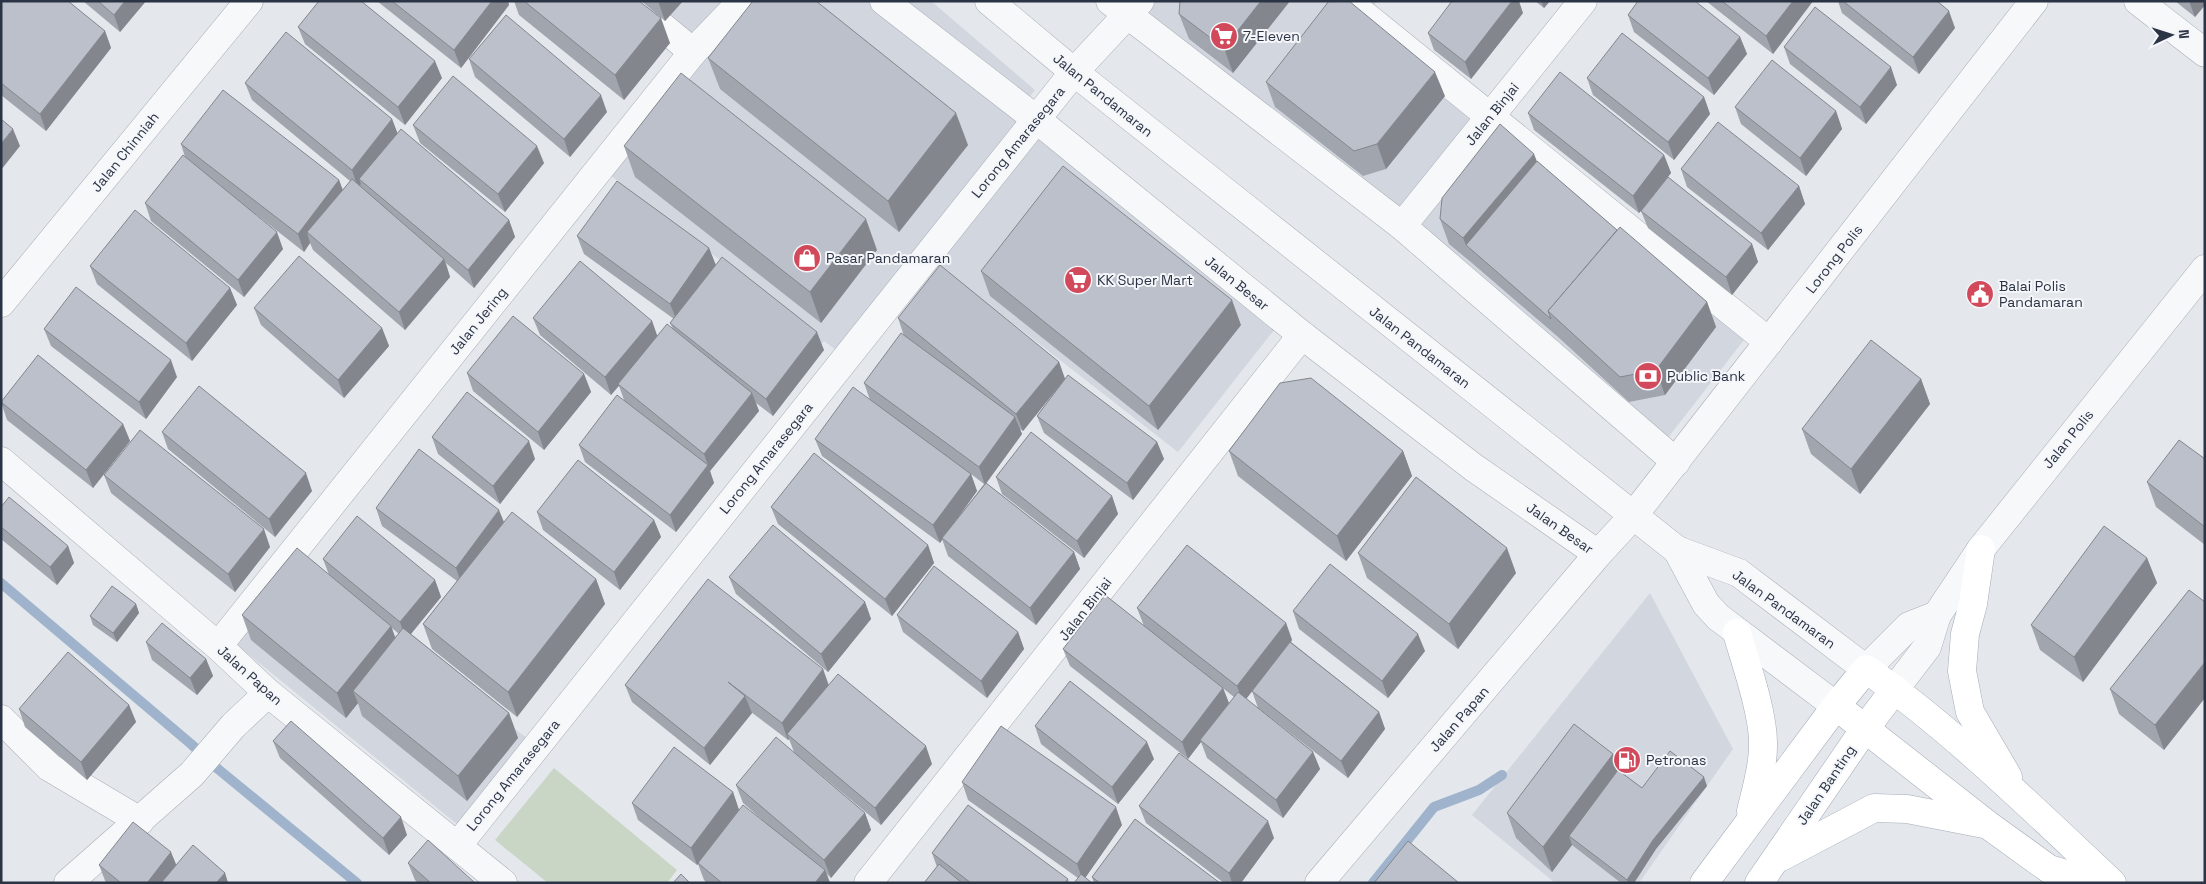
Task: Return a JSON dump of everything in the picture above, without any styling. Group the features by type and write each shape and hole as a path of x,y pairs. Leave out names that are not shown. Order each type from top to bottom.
{"main road":[{"path":"1981,549 1973,604 1965,634 1962,671 1970,712 2019,796"},
{"path":"1737,632 1760,720 1763,746 1761,770 1748,823"},
{"path":"1704,883 1836,706 1866,669 1895,689 2019,796 2112,883"},
{"name":"Jalan Banting","path":"1759,883 1864,730 1895,689"},
{"path":"1836,706 1864,730 1988,825 2049,869 2096,883"},
{"path":"1776,859 1874,808 1907,809 1988,825"}],"street":[{"name":"Jalan Chinniah","path":"1,303 249,1"},
{"path":"631,1 693,52"},
{"name":"Jalan Jering","path":"218,646 693,52 742,1"},
{"name":"Jalan Besar","path":"884,1 1036,119 1302,335 1473,467 1598,554"},
{"name":"Jalan Pandamaran","path":"989,1 1074,72 1677,550 1739,573 1866,669"},
{"path":"1347,1 1769,342"},
{"name":"Jalan Binjai","path":"1402,226 1583,1"},
{"name":"Lorong Polis","path":"1633,516 2034,1"},
{"path":"2138,1 2205,53"},
{"path":"1126,6 1402,226 1676,462"},
{"name":"Lorong Amarasegara","path":"458,845 1126,6"},
{"name":"Jalan Polis","path":"1895,689 1927,646 1937,615 1981,549 2205,269"},
{"name":"Jalan Binjai","path":"868,883 1302,335"},
{"name":"Jalan Papan","path":"1,461 218,646 268,693 503,883"},
{"name":"Jalan Papan","path":"1319,883 1598,554 1633,516"},
{"path":"1677,550 1706,604 1718,617 1836,706"},
{"path":"1866,669 1909,626 1937,615"},
{"path":"68,883 192,774 233,726 268,693"},
{"path":"1,719 48,767 140,821"}],"shaded area":[{"path":"645,1 931,1 1035,90 1012,118 1274,330 1178,452 916,248 836,350 824,341 821,344 756,288 610,175 709,52"},
{"path":"1129,1 1377,1 1361,22 1747,336 1667,439"},
{"path":"301,561 528,739 458,825 236,644"},
{"path":"1650,593 1733,749 1639,883 1555,883 1472,815"}],"green space":[{"path":"554,768 677,870 667,883 548,883 495,840"}],"building":[{"path":"1,1 68,1 105,31 40,114 1,83"},
{"path":"98,1 125,1 114,15"},
{"path":"319,1 361,1 435,61 398,107 298,27"},
{"path":"392,1 492,1 454,50"},
{"path":"524,1 639,1 661,18 615,75"},
{"path":"753,1 816,1 956,113 888,201 708,58"},
{"path":"1180,1 1261,1 1224,48 1179,14"},
{"path":"1329,1 1349,1 1435,72 1377,144 1354,151 1266,82"},
{"path":"1452,1 1512,1 1465,62 1428,33"},
{"path":"1638,1 1695,1 1740,37 1708,78 1628,15"},
{"path":"1722,1 1793,1 1766,36"},
{"path":"1843,1 1937,1 1949,11 1913,57"},
{"path":"1815,7 1891,67 1860,107 1784,47"},
{"path":"506,15 601,95 564,139 469,59"},
{"path":"286,32 392,119 352,170 245,83"},
{"path":"1622,33 1704,97 1668,142 1587,78"},
{"path":"1772,60 1836,111 1800,158 1735,107"},
{"path":"1560,72 1664,155 1633,196 1528,113"},
{"path":"681,73 866,219 810,292 624,146"},
{"path":"453,76 537,146 498,194 413,125"},
{"path":"223,90 339,180 298,234 181,144"},
{"path":"1,119 13,129 1,144"},
{"path":"1718,122 1799,186 1761,233 1681,169"},
{"path":"1500,124 1534,154 1463,238 1440,219 1442,198"},
{"path":"401,129 509,220 468,270 359,179"},
{"path":"183,155 277,232 238,280 145,203"},
{"path":"1537,161 1617,230 1548,311 1551,319 1466,245"},
{"path":"1063,166 1232,300 1149,406 981,271"},
{"path":"1668,177 1752,244 1726,277 1641,211"},
{"path":"352,179 444,259 399,312 307,232"},
{"path":"617,181 709,248 670,304 577,236"},
{"path":"135,210 230,288 186,343 90,266"},
{"path":"1620,227 1707,302 1656,370 1620,377 1548,311"},
{"path":"299,256 382,328 338,380 254,308"},
{"path":"722,257 817,332 766,399 670,323"},
{"path":"580,261 652,321 605,377 533,318"},
{"path":"940,265 1059,362 1016,414 898,318"},
{"path":"76,287 171,360 139,402 44,329"},
{"path":"513,316 584,374 538,432 467,373"},
{"path":"667,324 752,393 704,454 618,384"},
{"path":"901,333 1015,417 979,467 864,383"},
{"path":"1871,340 1921,379 1851,469 1802,429"},
{"path":"38,355 123,424 86,470 1,402"},
{"path":"1068,375 1157,442 1127,483 1037,416"},
{"path":"1311,378 1403,451 1337,536 1229,451 1280,383"},
{"path":"199,386 306,473 269,519 162,432"},
{"path":"853,387 971,474 933,525 815,439"},
{"path":"467,392 529,441 493,486 432,437"},
{"path":"617,395 708,465 670,515 579,445"},
{"path":"140,430 264,529 228,574 104,475"},
{"path":"1031,432 1112,496 1077,541 996,477"},
{"path":"2179,440 2205,459 2205,527 2147,482"},
{"path":"419,449 499,510 456,568 376,508"},
{"path":"814,453 928,545 885,599 771,507"},
{"path":"578,460 654,520 614,572 537,512"},
{"path":"1416,477 1507,548 1449,624 1358,553"},
{"path":"986,483 1074,552 1030,608 942,538"},
{"path":"9,497 68,546 50,567 1,527 1,507"},
{"path":"512,512 596,579 508,692 423,624"},
{"path":"357,516 435,580 400,622 323,559"},
{"path":"773,525 865,602 821,654 729,577"},
{"path":"2104,526 2147,558 2074,657 2031,625"},
{"path":"1187,545 1286,623 1237,686 1137,608"},
{"path":"297,548 391,626 337,693 242,615"},
{"path":"1330,564 1418,634 1382,681 1293,611"},
{"path":"934,566 1018,632 981,681 897,615"},
{"path":"708,579 823,669 782,723 728,682 745,696 704,748 625,685"},
{"path":"112,586 136,604 113,633 90,616"},
{"path":"2189,590 2205,602 2205,662 2155,725 2110,689"},
{"path":"1105,595 1223,688 1182,742 1063,649"},
{"path":"162,623 206,659 190,678 146,642"},
{"path":"403,628 509,713 458,776 353,691"},
{"path":"1290,642 1379,712 1341,761 1252,691"},
{"path":"68,652 129,705 81,762 19,709"},
{"path":"838,674 926,746 875,808 787,734"},
{"path":"1070,681 1147,742 1112,787 1035,726"},
{"path":"1238,692 1313,752 1276,800 1200,740"},
{"path":"291,721 401,817 383,838 273,741"},
{"path":"1574,724 1613,754 1543,847 1507,813"},
{"path":"1001,726 1116,807 1077,864 962,782"},
{"path":"776,737 865,813 824,860 736,785"},
{"path":"674,747 733,792 691,848 632,803"},
{"path":"1670,751 1704,777 1653,840 1627,880 1569,836 1618,770 1642,788"},
{"path":"1179,753 1268,821 1229,873 1139,806"},
{"path":"743,805 825,870 815,883 722,883 698,863"},
{"path":"968,805 1068,879 1065,883 971,883 932,853"},
{"path":"1135,819 1220,883 1100,883 1092,877"},
{"path":"133,822 171,852 147,883 121,883 99,865"},
{"path":"428,840 475,883 431,883 408,863"},
{"path":"1408,841 1459,883 1374,883"},
{"path":"193,845 225,873 216,883 161,883"},
{"path":"939,864 962,883 924,883"},
{"path":"681,874 690,883 673,883"},
{"path":"1081,874 1092,883 1074,883"}],"waterway":[{"path":"1,583 218,769 357,883"},
{"path":"1373,883 1434,807 1479,790 1502,775"}],"place":[{"name":"7-Eleven","path":"1224,36"},
{"name":"Pasar Pandamaran","path":"807,258"},
{"name":"KK Super Mart","path":"1078,280"},
{"name":"Balai Polis Pandamaran","path":"1980,294"},
{"name":"Public Bank","path":"1648,376"},
{"name":"Petronas","path":"1627,760"}]}
